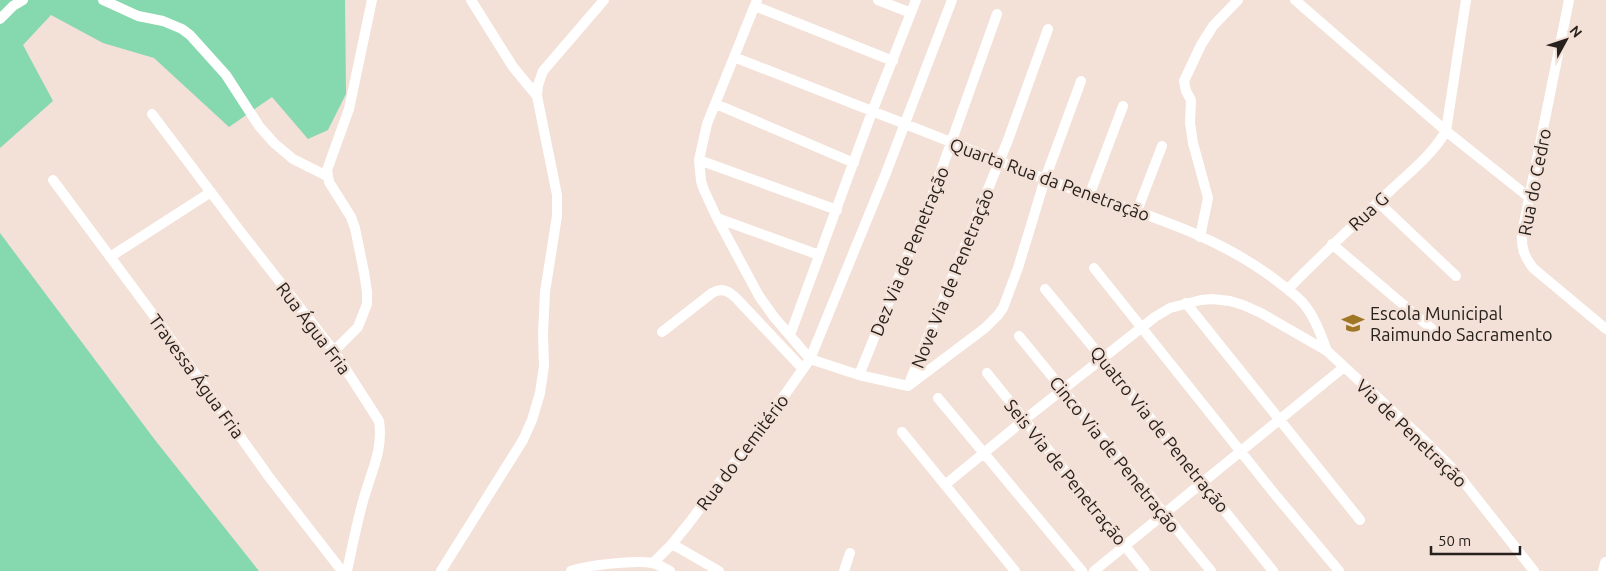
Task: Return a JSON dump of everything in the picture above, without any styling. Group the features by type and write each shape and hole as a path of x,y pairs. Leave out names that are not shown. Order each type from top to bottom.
{"street":[{"path":"0,19 13,6 23,0"},
{"path":"103,0 138,16 163,21 182,29 190,35 226,75 259,126 274,143 293,159 327,176"},
{"path":"334,351 358,328 366,304 367,292 360,250 351,217 327,176 328,166 346,118 372,0"},
{"path":"471,0 513,67 537,96"},
{"path":"441,571 523,440 532,420 540,393 544,366 545,292 555,233 557,202 537,96 538,85 543,71 604,0"},
{"path":"878,0 911,13"},
{"path":"790,335 872,112 916,0"},
{"name":"Rua do Cemitério","path":"653,563 672,544 772,413 810,359 905,124 952,0"},
{"path":"1200,237 1208,198 1193,142 1190,122 1191,100 1186,91 1184,81 1201,45 1213,26 1238,0"},
{"path":"1295,0 1446,131 1530,198"},
{"name":"Rua G","path":"1288,289 1332,244 1434,148 1446,131 1466,0"},
{"name":"Rua do Cedro","path":"1569,0 1522,233 1522,246 1525,258 1533,268 1606,329"},
{"path":"893,61 756,3 707,124 700,160 701,181 716,218 760,296 774,317 810,359 859,375 908,386 962,346 998,316 1010,292 1045,179 1081,81"},
{"name":"Dez Via de Penetração","path":"859,375 932,196 997,14"},
{"name":"Nove Via de Penetração","path":"908,386 999,160 1048,29"},
{"name":"Quarta Rua da Penetração","path":"734,57 1089,196 1137,210 1236,254 1298,297 1310,313 1327,351"},
{"path":"716,104 854,163"},
{"path":"1089,196 1124,106"},
{"name":"Rua Água Fria","path":"152,114 334,351 379,421 381,432 380,444 366,489 347,571"},
{"path":"1137,210 1162,146"},
{"path":"700,160 837,210"},
{"name":"Travessa Água Fria","path":"53,180 208,390 269,477 342,571"},
{"path":"110,257 211,192"},
{"path":"1378,202 1456,276"},
{"path":"716,218 819,255"},
{"path":"1332,244 1439,335"},
{"path":"1094,268 1339,571"},
{"name":"Quatro Via de Penetração","path":"1045,289 1273,571"},
{"path":"662,332 712,293 720,290 727,291 737,299 803,369"},
{"name":"Via de Penetração","path":"946,484 1141,327 1170,308 1186,303 1212,299 1243,304 1327,351 1456,472 1534,571"},
{"path":"1186,303 1360,520"},
{"name":"Cinco Via de Penetração","path":"1019,336 1211,571"},
{"name":"Via de Penetração","path":"1094,571 1344,367"},
{"name":"Seis Via de Penetração","path":"987,372 1145,571"},
{"path":"938,398 1082,571"},
{"path":"902,432 1015,571"},
{"path":"672,544 719,571"},
{"path":"844,571 850,553"},
{"path":"571,571 583,566 634,562 653,563 670,571"},
{"path":"1604,571 1606,563"}],"green space":[{"path":"0,0 345,0 346,94 328,130 308,139 272,97 229,127 154,58 103,43 51,15 23,45 53,101 0,148"},
{"path":"0,233 155,440 259,571 0,571"}],"place":[{"name":"Escola Municipal Raimundo Sacramento","path":"1353,323"}]}
